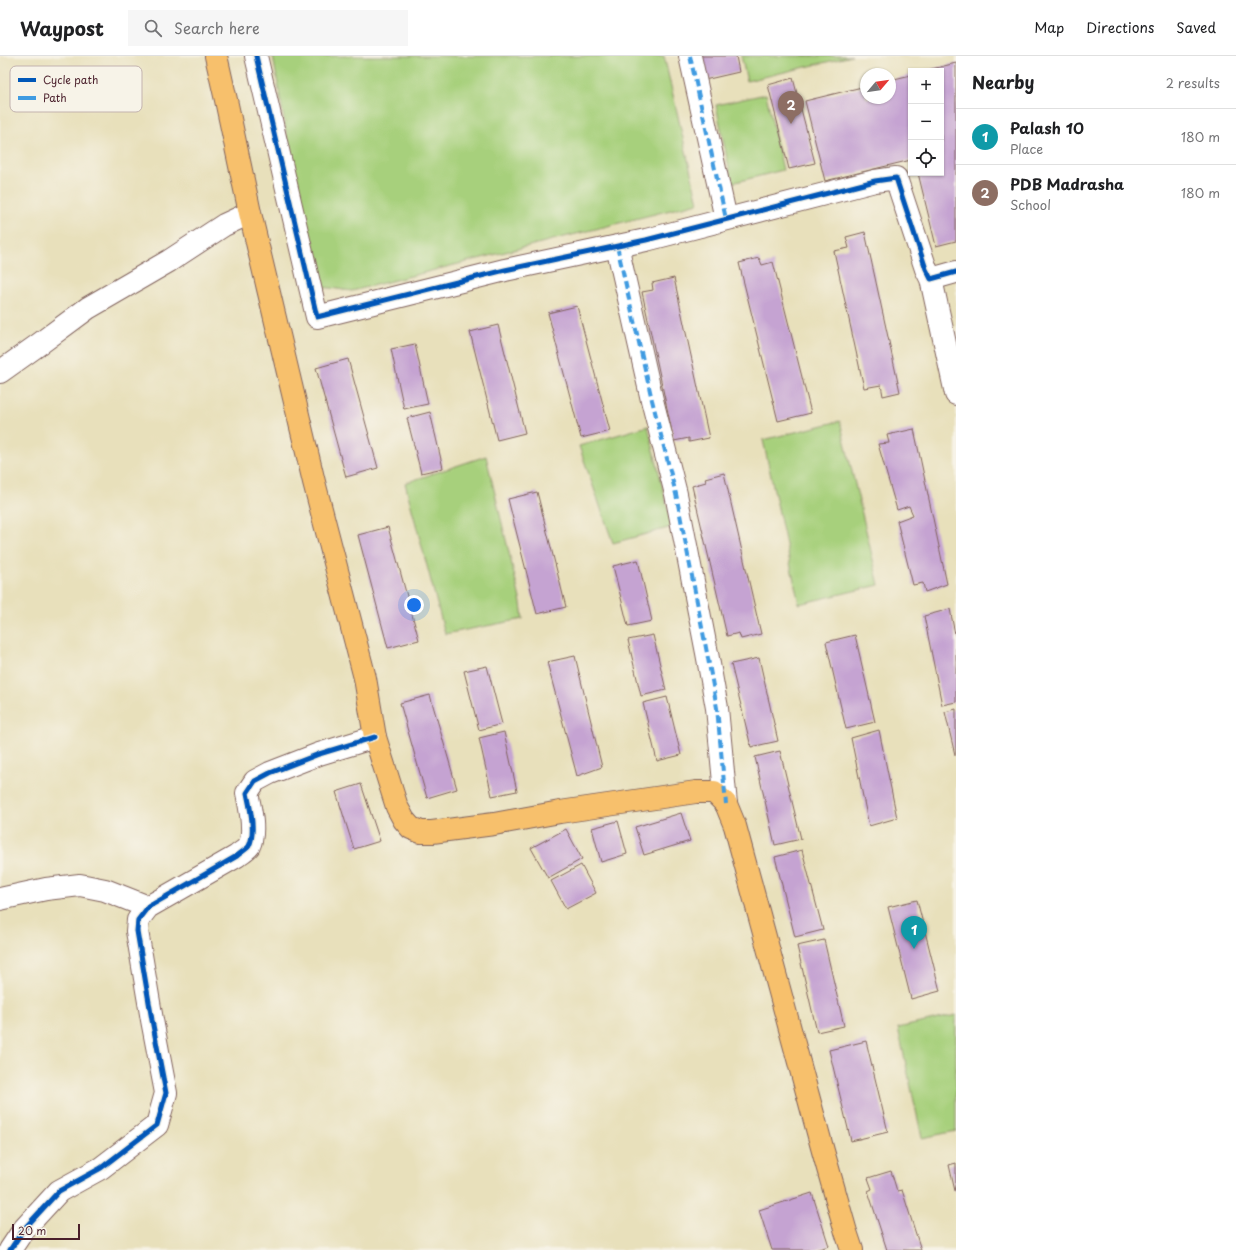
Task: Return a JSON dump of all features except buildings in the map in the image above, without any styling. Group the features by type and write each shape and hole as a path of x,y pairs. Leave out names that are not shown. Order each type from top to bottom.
{"main road":[{"path":"216,56 250,213 314,482 365,678 375,737 397,807 404,820 411,828 421,832 494,824 560,812 696,792 714,792 726,804 735,826 825,1159 852,1250"}],"street":[{"path":"256,56 317,317 505,270 617,246 875,181 896,178 926,269 931,279 956,394"},
{"path":"690,56 726,219"},
{"path":"0,372 88,308 169,261 224,225 250,213"},
{"path":"617,246 652,400 676,494 717,708 726,804"},
{"path":"931,279 956,272"},
{"path":"10,1250 24,1229 59,1191 101,1168 157,1125 166,1092 137,931 138,920 148,907 237,856 248,847 252,836 251,816 247,793 255,781 292,764 375,737"},
{"path":"0,899 46,889 80,885 105,890 148,907"}],"green space":[{"path":"273,56 664,56 698,203 352,291 322,287 292,166"},
{"path":"741,56 852,56 747,81"},
{"path":"766,94 783,170 732,183 716,105"},
{"path":"840,421 879,585 799,604 763,440"},
{"path":"648,426 672,527 613,543 579,446"},
{"path":"486,456 521,603 523,619 445,634 405,483"},
{"path":"956,1015 956,1131 922,1138 898,1028"}],"marked path":[{"path":"690,56 726,219"},
{"path":"617,246 652,400 676,494 717,708 726,804"}],"cycle path":[{"path":"256,56 317,317 505,270 646,240 875,181 896,178 926,269 931,279 956,272"},
{"path":"10,1250 24,1229 59,1191 101,1168 157,1125 166,1093 137,931 138,920 148,907 237,856 249,846 252,827 247,793 255,781 270,773 319,754 375,737"}],"place":[{"name":"PDB Madrasha","path":"791,124"},
{"name":"Palash 10","path":"914,949"}]}
